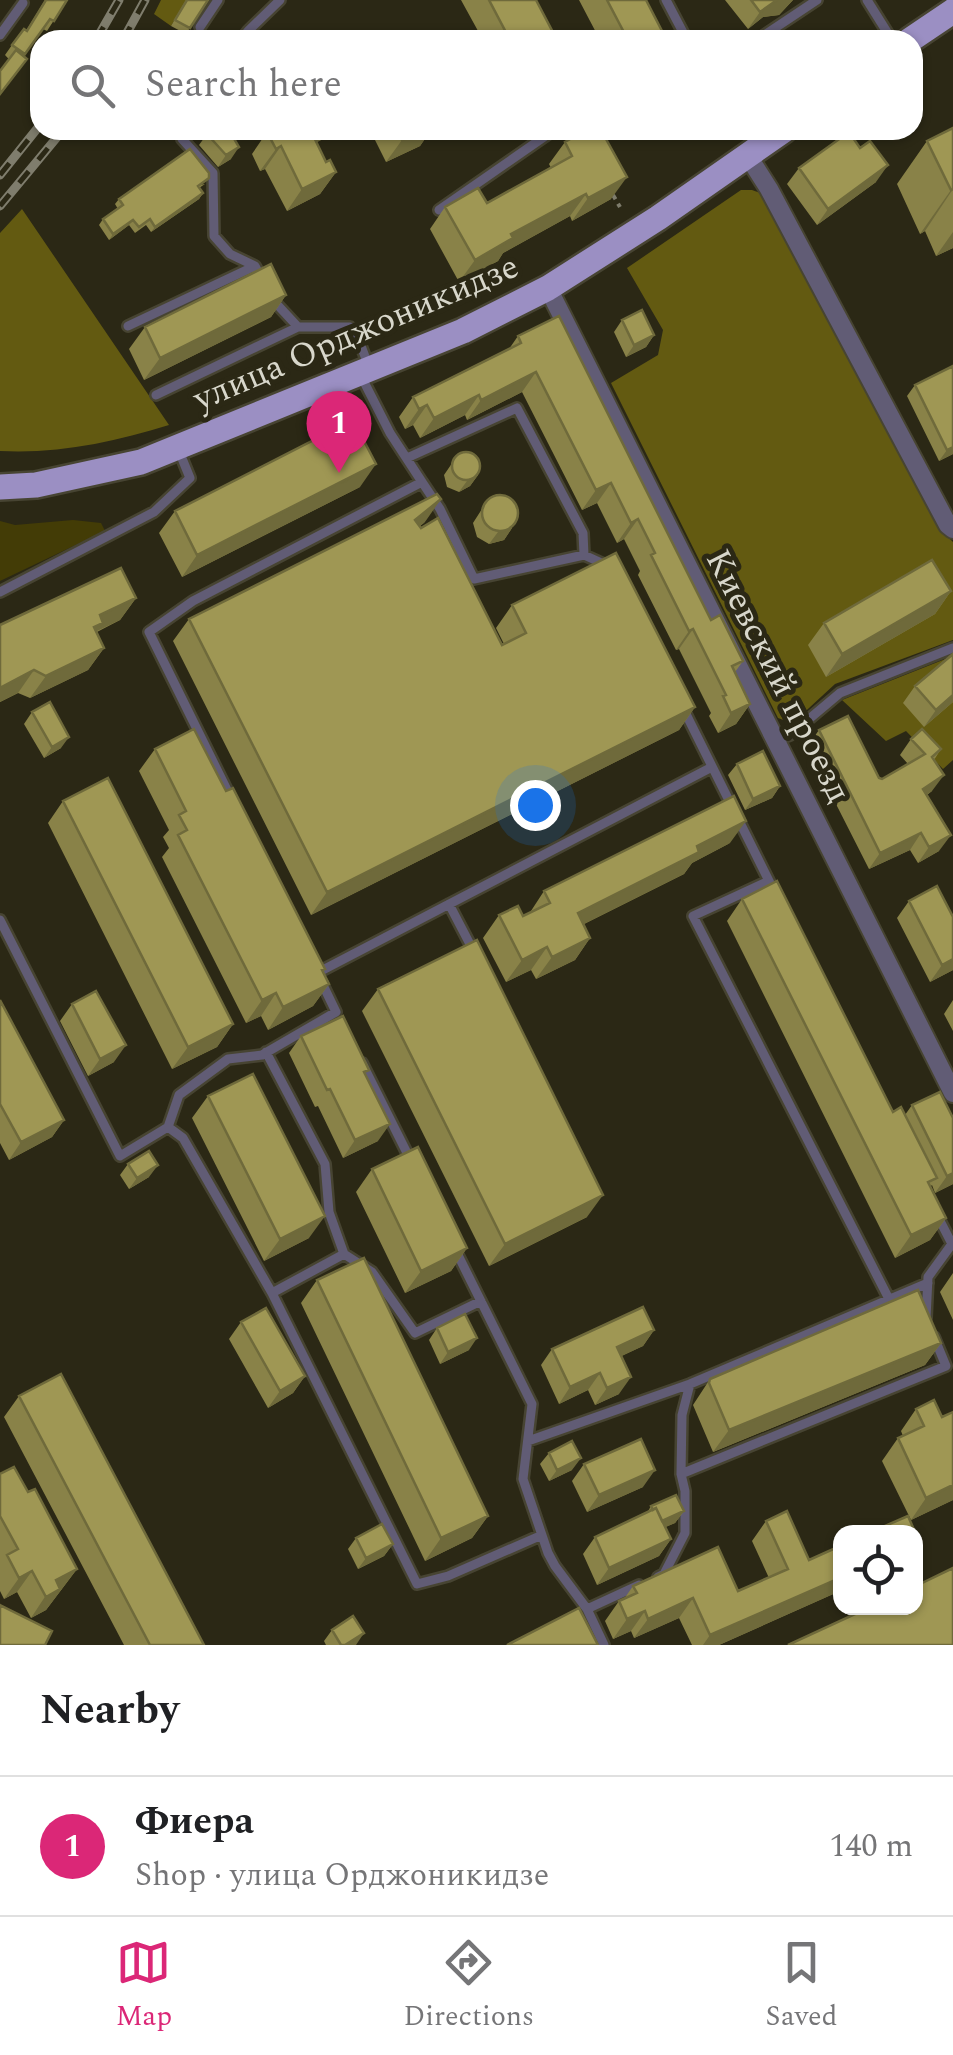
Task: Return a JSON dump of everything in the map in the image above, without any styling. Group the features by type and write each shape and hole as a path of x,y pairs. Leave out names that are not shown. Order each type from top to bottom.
{"main road":[{"path":"923,31 953,11"},
{"name":"улица Орджоникидзе","path":"0,487 36,485 141,462 463,331 548,288 658,218 761,140"},
{"name":"улица Орджоникидзе","path":"0,469 93,474"}],"street":[{"path":"761,140 769,189 953,529"},
{"name":"Киевский проезд","path":"548,288 953,1093"}],"lane":[{"path":"200,27 218,0"},
{"path":"248,30 280,0"},
{"path":"666,0 682,30"},
{"path":"772,30 817,0"},
{"path":"867,0 886,30"},
{"path":"0,35 23,4"},
{"path":"183,140 213,173 214,236 230,254 255,266 274,302 298,327"},
{"path":"439,210 540,140"},
{"path":"128,326 255,266"},
{"path":"156,395 298,327 350,327 358,338 365,371 390,433 440,510 474,579 584,555 613,569"},
{"path":"407,458 516,408 583,533 584,555"},
{"path":"0,592 154,512 190,478 178,448"},
{"path":"233,803 149,632 194,601 422,482"},
{"path":"774,741 790,735 840,693 953,648"},
{"path":"679,700 778,898"},
{"path":"317,973 712,766"},
{"path":"770,881 693,916 889,1299"},
{"path":"450,904 476,954"},
{"path":"0,920 120,1156 168,1127 179,1095 228,1058 262,1055 336,1012"},
{"path":"309,956 345,1029"},
{"path":"353,1046 413,1165"},
{"path":"266,1052 326,1164 329,1212 344,1254 372,1272 415,1333 481,1301"},
{"path":"168,1127 183,1138 272,1293 417,1584 448,1576 542,1535"},
{"path":"681,1474 946,1366 925,1318 928,1277 952,1244 934,1210"},
{"path":"447,1233 532,1404 523,1479 542,1535 555,1566 586,1608 604,1645"},
{"path":"272,1293 344,1254"},
{"path":"528,1441 690,1384 928,1283"},
{"path":"586,1608 664,1574 685,1533 682,1415 690,1384"}],"path":[{"path":"611,192 620,207"}],"shaded area":[{"path":"161,0 187,0 171,26 154,14"},
{"path":"741,190 763,194 944,533 953,542 953,640 835,684 796,720 786,721 778,718 611,383 658,355 663,330 627,268"},
{"path":"22,209 169,425 86,446 0,451 0,233"},
{"path":"73,520 101,523 105,531 0,581 0,521 15,525"},
{"path":"953,656 953,760 943,769 906,731 886,741 842,700"}],"building":[{"path":"46,0 67,0 54,21 50,19 42,30 30,30 30,47 25,54 12,45 24,29 27,31"},
{"path":"187,0 208,0 190,28 175,20"},
{"path":"489,0 536,0 552,30 505,30"},
{"path":"607,0 646,0 661,30 623,30"},
{"path":"751,0 777,0 760,12"},
{"path":"16,50 27,59 0,94 0,71"},
{"path":"953,128 953,189 951,190 927,141"},
{"path":"212,140 235,140 239,147 226,155"},
{"path":"271,140 315,140 336,172 302,189 281,146 276,149"},
{"path":"607,140 627,177 511,234 513,238 475,260 445,207 478,188 487,203 572,156 565,142"},
{"path":"838,140 854,140 860,148 870,141 888,165 828,209 799,168"},
{"path":"190,149 209,173 209,178 198,186 203,193 155,227 150,219 139,227 133,220 113,234 103,219 123,205 119,199"},
{"path":"271,264 286,295 160,358 145,327"},
{"path":"642,310 654,335 634,345 622,320"},
{"path":"559,316 711,620 720,615 743,661 732,666 750,704 731,713 693,629 689,631 651,555 655,553 638,519 631,523 611,483 596,490 536,372 434,418 427,405 419,409 413,397 521,343 518,336"},
{"path":"953,366 953,447 947,450 915,385"},
{"path":"353,420 376,464 197,555 175,511"},
{"path":"466,452 476,456 480,466 476,476 466,480 456,476 452,466 456,456"},
{"path":"437,494 441,499 415,520 421,528 438,518 502,645 526,633 512,605 616,553 695,707 327,892 189,619"},
{"path":"500,495 513,500 518,513 513,526 500,531 487,526 482,513 487,500"},
{"path":"932,560 951,591 842,654 824,623"},
{"path":"121,568 136,598 100,615 103,623 94,627 104,648 46,676 34,670 0,688 0,625"},
{"path":"953,654 953,695 936,710 915,686"},
{"path":"50,702 69,737 52,747 32,712"},
{"path":"848,716 879,778 925,754 911,739 922,729 941,749 932,757 944,775 923,789 951,835 929,847 921,833 880,853 819,730"},
{"path":"194,729 226,791 233,788 325,969 322,970 329,984 283,1007 276,993 262,1000 178,835 187,830 179,815 186,811 155,749"},
{"path":"763,751 780,786 753,799 737,764"},
{"path":"108,778 233,1024 188,1047 63,801"},
{"path":"734,796 746,821 697,846 699,852 578,913 590,938 552,957 547,947 522,960 499,915 518,906 523,916 550,903 544,891"},
{"path":"777,881 893,1112 901,1107 937,1178 928,1182 946,1218 911,1235 742,899"},
{"path":"937,886 953,917 953,959 942,965 909,901"},
{"path":"477,940 603,1195 505,1244 378,989"},
{"path":"96,991 126,1045 100,1059 72,1004"},
{"path":"0,1000 64,1120 21,1142 0,1104"},
{"path":"343,1016 369,1070 364,1072 390,1124 355,1140 301,1036"},
{"path":"253,1074 325,1216 280,1239 208,1096"},
{"path":"940,1092 953,1118 953,1173 947,1176 912,1105"},
{"path":"418,1147 467,1248 421,1271 372,1169"},
{"path":"149,1151 158,1165 137,1178 128,1164"},
{"path":"364,1258 488,1516 441,1538 317,1280"},
{"path":"918,1290 941,1343 729,1430 710,1379"},
{"path":"643,1307 654,1330 617,1347 631,1377 607,1388 600,1373 570,1387 552,1349"},
{"path":"266,1308 305,1376 280,1391 241,1322"},
{"path":"465,1314 477,1338 448,1352 437,1328"},
{"path":"61,1374 204,1645 150,1645 19,1396"},
{"path":"934,1400 942,1417 953,1412 953,1485 926,1498 898,1438 924,1426 916,1409"},
{"path":"641,1439 655,1470 599,1495 584,1464"},
{"path":"572,1441 581,1458 557,1470 549,1453"},
{"path":"14,1467 28,1492 35,1489 77,1569 56,1580 60,1589 46,1597 32,1571 19,1578 7,1555 18,1549 0,1516 0,1474"},
{"path":"676,1495 684,1511 662,1521 651,1506"},
{"path":"656,1508 671,1539 609,1568 595,1537"},
{"path":"787,1511 809,1560 833,1549 833,1581 710,1635 693,1598 648,1619 645,1611 627,1619 619,1601 637,1593 633,1586 718,1547 738,1591 788,1569 766,1521"},
{"path":"908,1516 912,1525 887,1525"},
{"path":"382,1524 393,1544 366,1558 356,1538"},
{"path":"953,1568 953,1645 788,1645 853,1615 923,1615 923,1583"},
{"path":"0,1605 52,1631 45,1645 0,1645"},
{"path":"579,1608 598,1645 507,1645"},
{"path":"353,1616 364,1633 341,1645 332,1630"}],"railway":[{"path":"102,30 119,0"},
{"path":"128,30 145,0"},
{"path":"0,175 30,138"},
{"path":"0,206 55,140"}],"place":[{"name":"Фиера","path":"339,473"}]}
